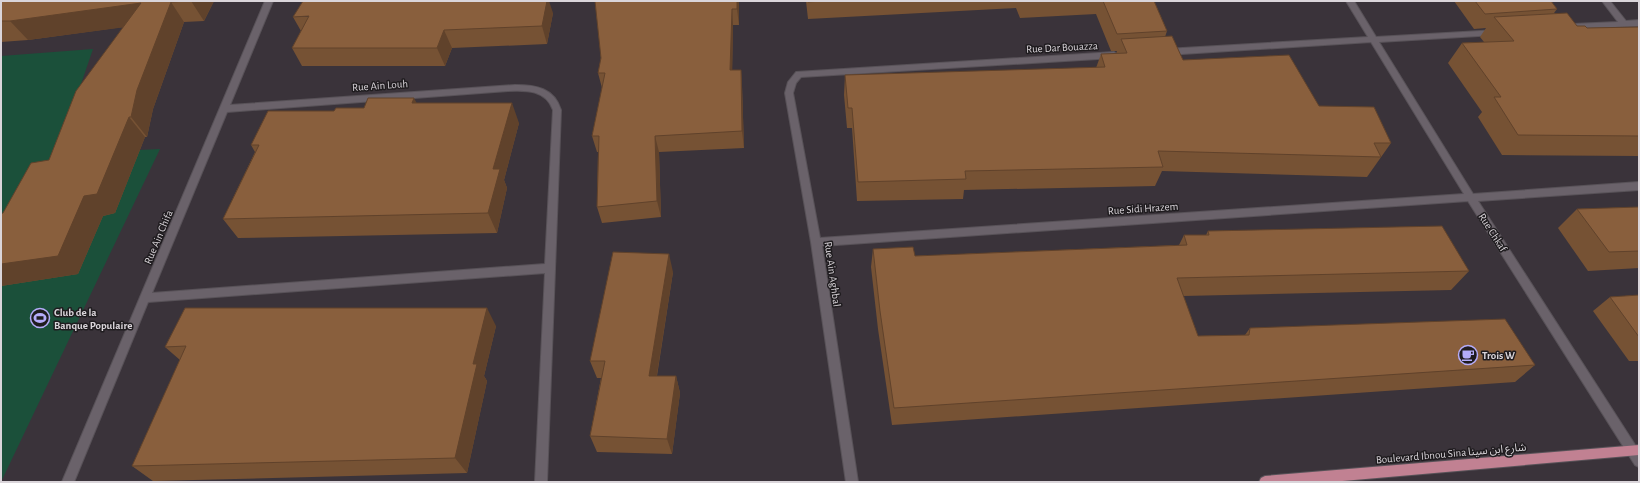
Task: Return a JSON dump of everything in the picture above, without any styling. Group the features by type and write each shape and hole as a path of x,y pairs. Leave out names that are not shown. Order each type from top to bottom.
{"main road":[{"name":"Boulevard Ibnou Sina شارع ابن سينا","path":"1265,482 1635,450"}],"street":[{"name":"Rue Ain Chifa","path":"68,482 269,1"},
{"name":"Rue Chkaf","path":"1350,1 1471,198 1635,450 1639,461"},
{"path":"1606,1 1624,24"},
{"path":"1562,28 1639,23"},
{"path":"1153,52 1507,31"},
{"name":"Rue Dar Bouazza","path":"799,74 1122,54"},
{"name":"Rue Ain Aghbal","path":"799,74 792,82 789,93 816,242 852,482"},
{"name":"Rue Ain Louh","path":"224,108 502,88 524,88 538,90 553,99 557,110 551,268"},
{"name":"Rue Sidi Hrazem","path":"816,242 1639,186"},
{"path":"146,298 551,268 541,482"}],"green space":[{"name":"Club de la Banque Populaire","path":"93,49 57,154 160,149 1,482 1,56"}],"building":[{"path":"1,1 186,1 171,2 137,90 131,117 129,117 97,194 84,196 58,256 1,264 1,214 3,213 31,163 49,160 76,91 141,3 1,21"},
{"path":"303,1 547,1 542,26 444,30 437,48 292,48 309,16 293,17"},
{"path":"595,1 737,1 737,9 732,9 730,70 741,70 742,131 655,136 657,201 597,207 599,136 592,136 605,73 598,73 601,58"},
{"path":"1103,1 1154,1 1167,31 1117,34"},
{"path":"1475,1 1551,1 1557,9 1485,14"},
{"path":"1567,13 1577,26 1585,26 1587,28 1639,27 1639,136 1518,135 1494,97 1501,97 1462,43 1514,41 1494,17"},
{"path":"1172,36 1183,60 1289,55 1319,106 1374,107 1391,143 1374,143 1381,157 1158,151 1163,167 965,171 966,179 858,182 852,108 848,108 845,75 1105,67 1101,54 1127,53 1121,39"},
{"path":"368,98 414,98 412,103 512,103 493,169 500,169 488,213 223,219 259,145 251,145 268,111 334,111 336,108 364,108"},
{"path":"1639,207 1639,251 1609,252 1577,209"},
{"path":"1442,226 1469,271 1177,278 1198,336 1249,335 1250,328 1505,319 1535,365 894,408 873,249 913,247 915,256 1187,245 1184,235 1209,235 1208,231"},
{"path":"613,252 669,254 649,376 676,376 667,439 590,436 605,361 590,361"},
{"path":"1639,295 1639,337 1610,297"},
{"path":"185,308 487,308 473,364 477,364 455,458 132,466 186,346 165,347"}],"place":[{"name":"Club de la Banque Populaire","path":"40,318"},
{"name":"Trois W","path":"1468,355"}]}
